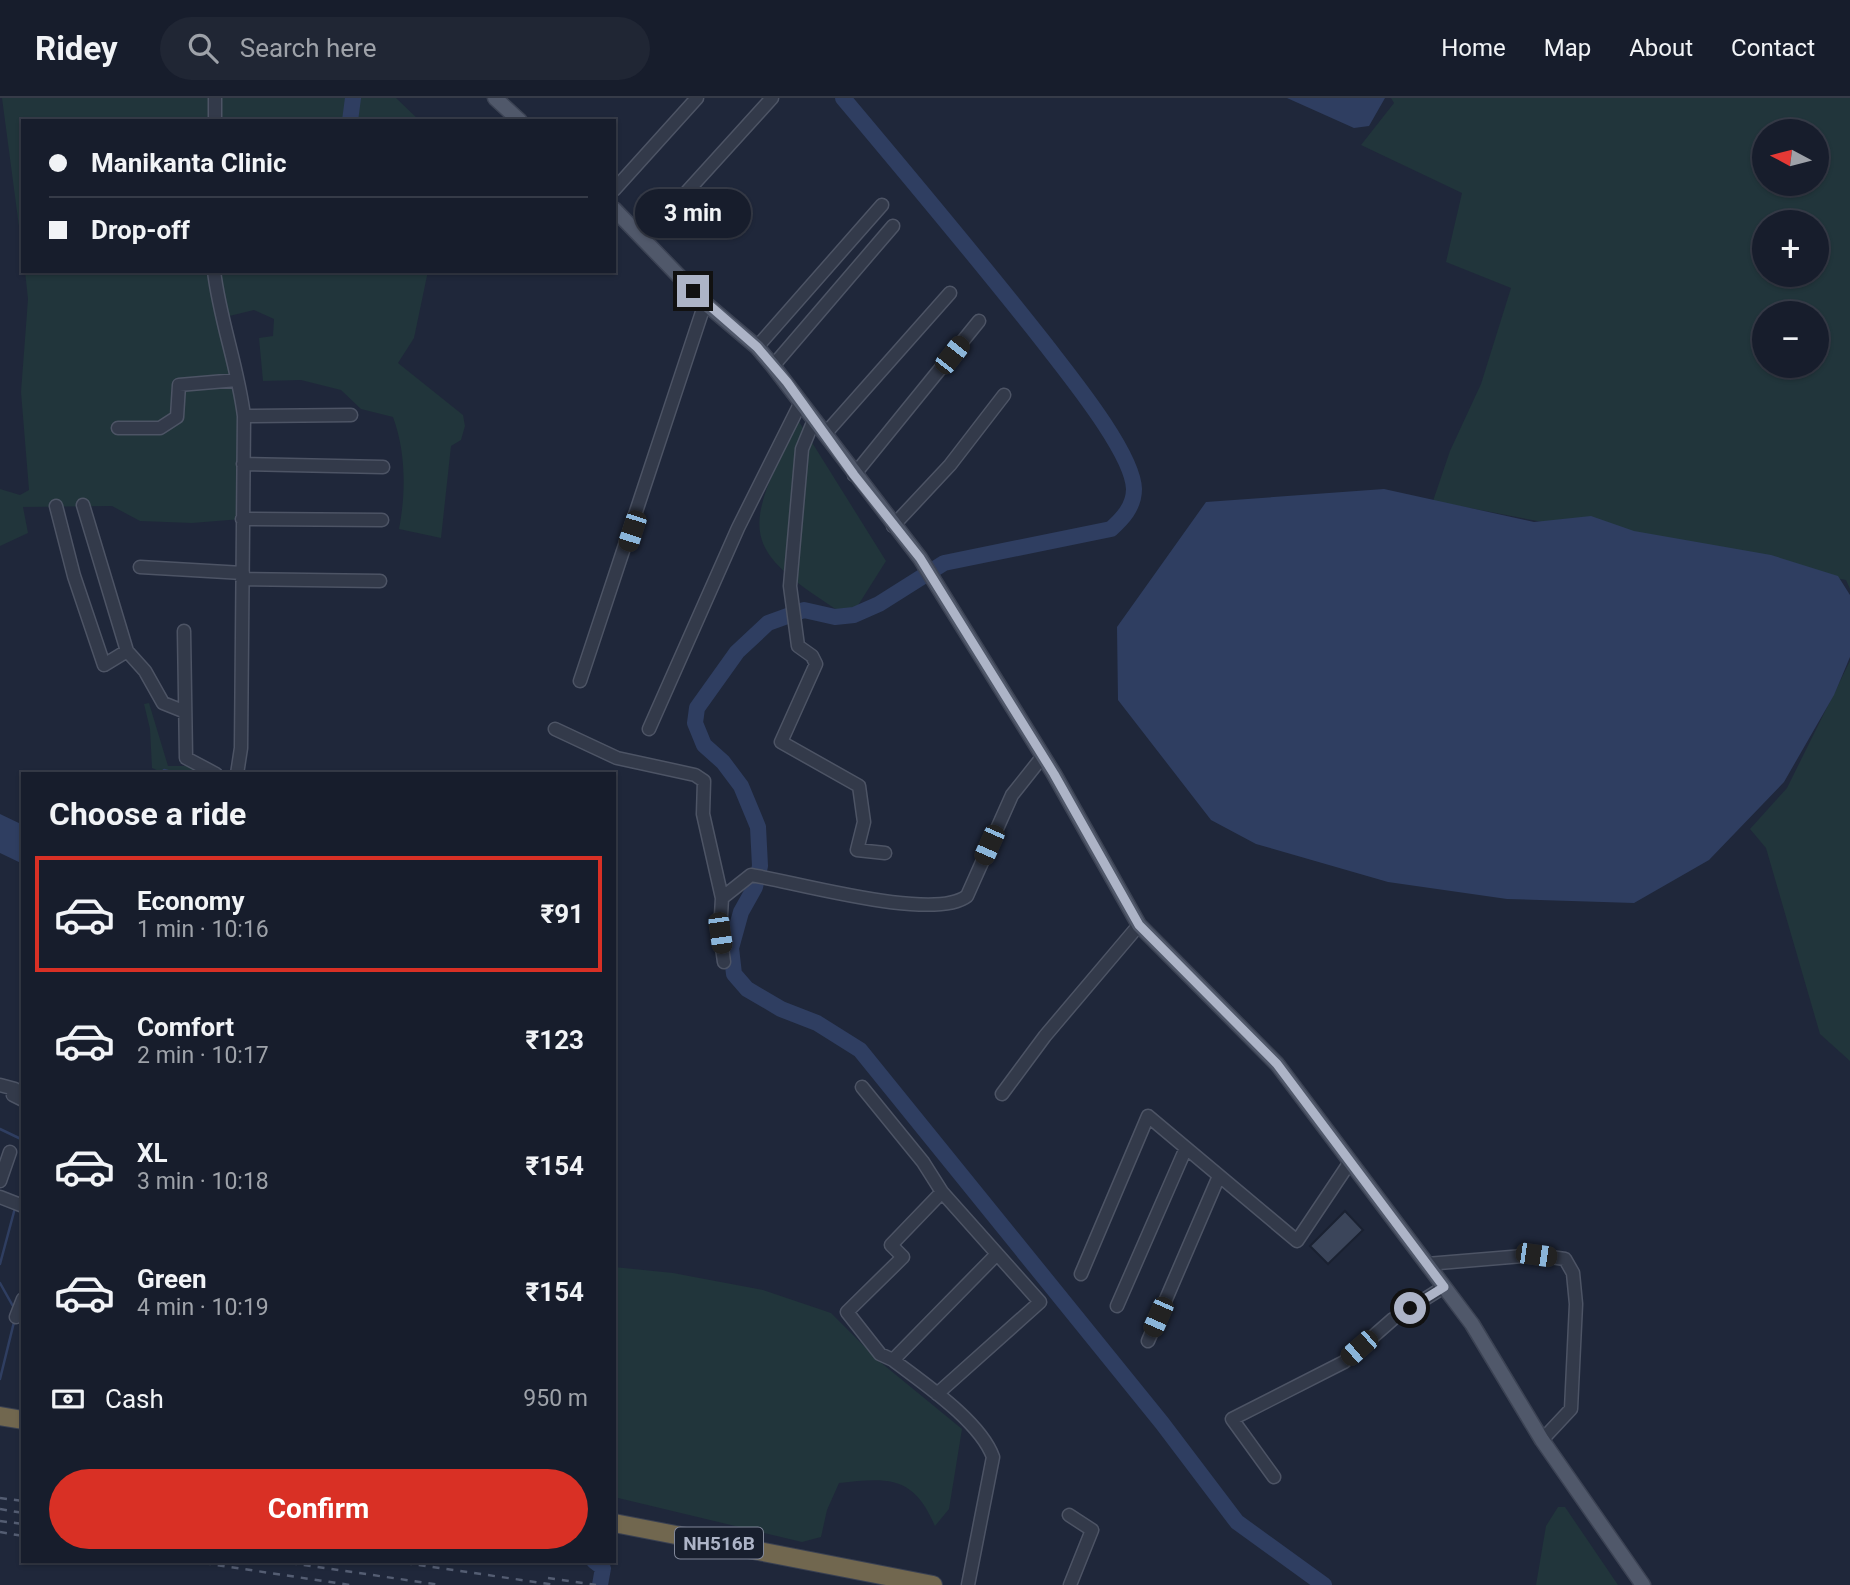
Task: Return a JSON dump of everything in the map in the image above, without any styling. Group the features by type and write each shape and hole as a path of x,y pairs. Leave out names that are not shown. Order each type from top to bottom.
{"highway":[{"path":"0,1416 21,1420"},
{"name":"NH516B","path":"616,1523 933,1585"}],"main road":[{"path":"495,98 518,119"},
{"path":"616,211 705,303 757,347 892,526 920,558 1043,756 1139,925 1277,1064 1472,1324 1542,1440 1643,1585"}],"street":[{"path":"215,98 215,119"},
{"path":"616,188 697,98"},
{"path":"643,239 772,98"},
{"path":"757,347 881,205"},
{"path":"773,366 893,226"},
{"path":"214,273 221,318 244,416 241,748 237,772"},
{"path":"825,434 950,293"},
{"path":"580,681 617,577 705,303"},
{"path":"854,475 979,321"},
{"path":"118,428 159,428 177,417 179,385 237,380"},
{"path":"892,526 950,465 1003,395"},
{"path":"649,729 738,528 801,402"},
{"path":"244,416 351,415"},
{"path":"814,420 802,449 790,586 798,646 812,656 816,664 781,742 859,786 864,822 857,850 885,853"},
{"path":"243,464 383,467"},
{"path":"83,505 127,651 145,671 163,703 184,711"},
{"path":"56,506 74,576 104,665 127,651"},
{"path":"242,519 382,520"},
{"path":"140,567 242,576 380,581"},
{"path":"184,631 186,758 212,772"},
{"path":"555,729 617,758 695,775 704,781 703,814 722,898 720,933 724,962"},
{"path":"722,898 751,875 829,892 833,890 905,904 958,902 967,896 1012,795 1043,756"},
{"path":"1002,1094 1045,1036 1139,925"},
{"path":"0,1085 15,1089 13,1095 21,1099"},
{"path":"862,1087 923,1162 942,1192 1040,1302 937,1394"},
{"path":"1081,1274 1148,1116 1297,1241 1350,1162"},
{"path":"1117,1307 1186,1148"},
{"path":"0,1181 10,1152"},
{"path":"1148,1341 1219,1176"},
{"path":"942,1192 891,1245 903,1258 847,1312 880,1354 893,1360 937,1394 988,1444 992,1457 968,1585"},
{"path":"893,1360 996,1255"},
{"path":"1426,1264 1536,1255 1565,1259 1573,1273 1576,1304 1571,1409 1542,1440"},
{"path":"1274,1477 1232,1419 1344,1362 1392,1319 1444,1287"},
{"path":"16,1317 21,1304"},
{"path":"1069,1515 1092,1530 1070,1585"}],"shaded area":[{"path":"2,98 396,98 418,119 21,119 21,242"},
{"path":"1391,98 1850,98 1850,589 1846,580 1433,501 1450,451 1481,384 1511,288 1446,262 1462,193 1361,145 1394,103"},
{"path":"25,273 428,273 414,338 398,363 463,415 465,426 461,440 451,446 441,538 399,529 404,473 393,417 361,409 341,390 301,380 263,381 259,338 273,336 274,319 254,310 221,318 237,380 242,519 192,523 140,521 112,506 23,507 28,533 0,546 0,489 20,495 29,490 21,392 28,299"},
{"path":"798,420 886,561 850,618 786,573 769,554 761,536 760,514 767,489"},
{"path":"1850,661 1850,1061 1820,1034 1766,848 1750,829 1787,788"},
{"path":"149,703 168,766 194,766 207,772 161,772 152,768 150,729 144,704"},
{"path":"616,1267 673,1273 763,1290 831,1313 879,1361 962,1429 949,1509 935,1526 918,1497 898,1484 872,1480 839,1483 827,1510 821,1537 802,1542 616,1497"},
{"path":"1558,1507 1565,1507 1618,1585 1536,1585 1546,1526"}],"water":[{"path":"1287,98 1385,98 1369,126 1354,128"},
{"path":"1384,489 1534,522 1591,516 1634,531 1771,555 1838,576 1850,595 1850,657 1834,695 1784,782 1709,860 1634,903 1507,899 1388,882 1256,844 1211,820 1118,700 1117,627 1206,502"},
{"path":"0,814 21,824 21,863 0,853"}],"building":[{"path":"1345,1211 1363,1230 1328,1264 1310,1246"}],"waterway":[{"path":"350,119 353,98"},
{"path":"843,98 996,282 1084,394 1123,456 1134,489 1127,512 1111,529 944,563 879,604 854,615 835,617 804,610 768,623 737,652 697,708 695,723 704,745 723,762 741,786 758,827 760,866 755,887 741,912 731,948 734,974 747,989 781,1009 817,1023 860,1050 1162,1423 1237,1522 1324,1585"},
{"path":"162,772 172,772"},
{"path":"0,1129 21,1139"},
{"path":"19,1199 21,1194"},
{"path":"0,1264 15,1208"},
{"path":"0,1283 14,1308"},
{"path":"0,1379 14,1322"},
{"path":"597,1563 603,1568 600,1585"}],"railway":[{"path":"0,1498 21,1501"},
{"path":"0,1509 21,1513"},
{"path":"0,1521 21,1524"},
{"path":"0,1532 21,1536"},
{"path":"203,1563 350,1585"},
{"path":"290,1563 441,1585"},
{"path":"405,1563 556,1585"},
{"path":"548,1578 596,1585"}],"route":[{"path":"693,291 757,347 787,382 892,526 920,558 1054,774 1139,925 1277,1064 1444,1287 1410,1308"}]}
